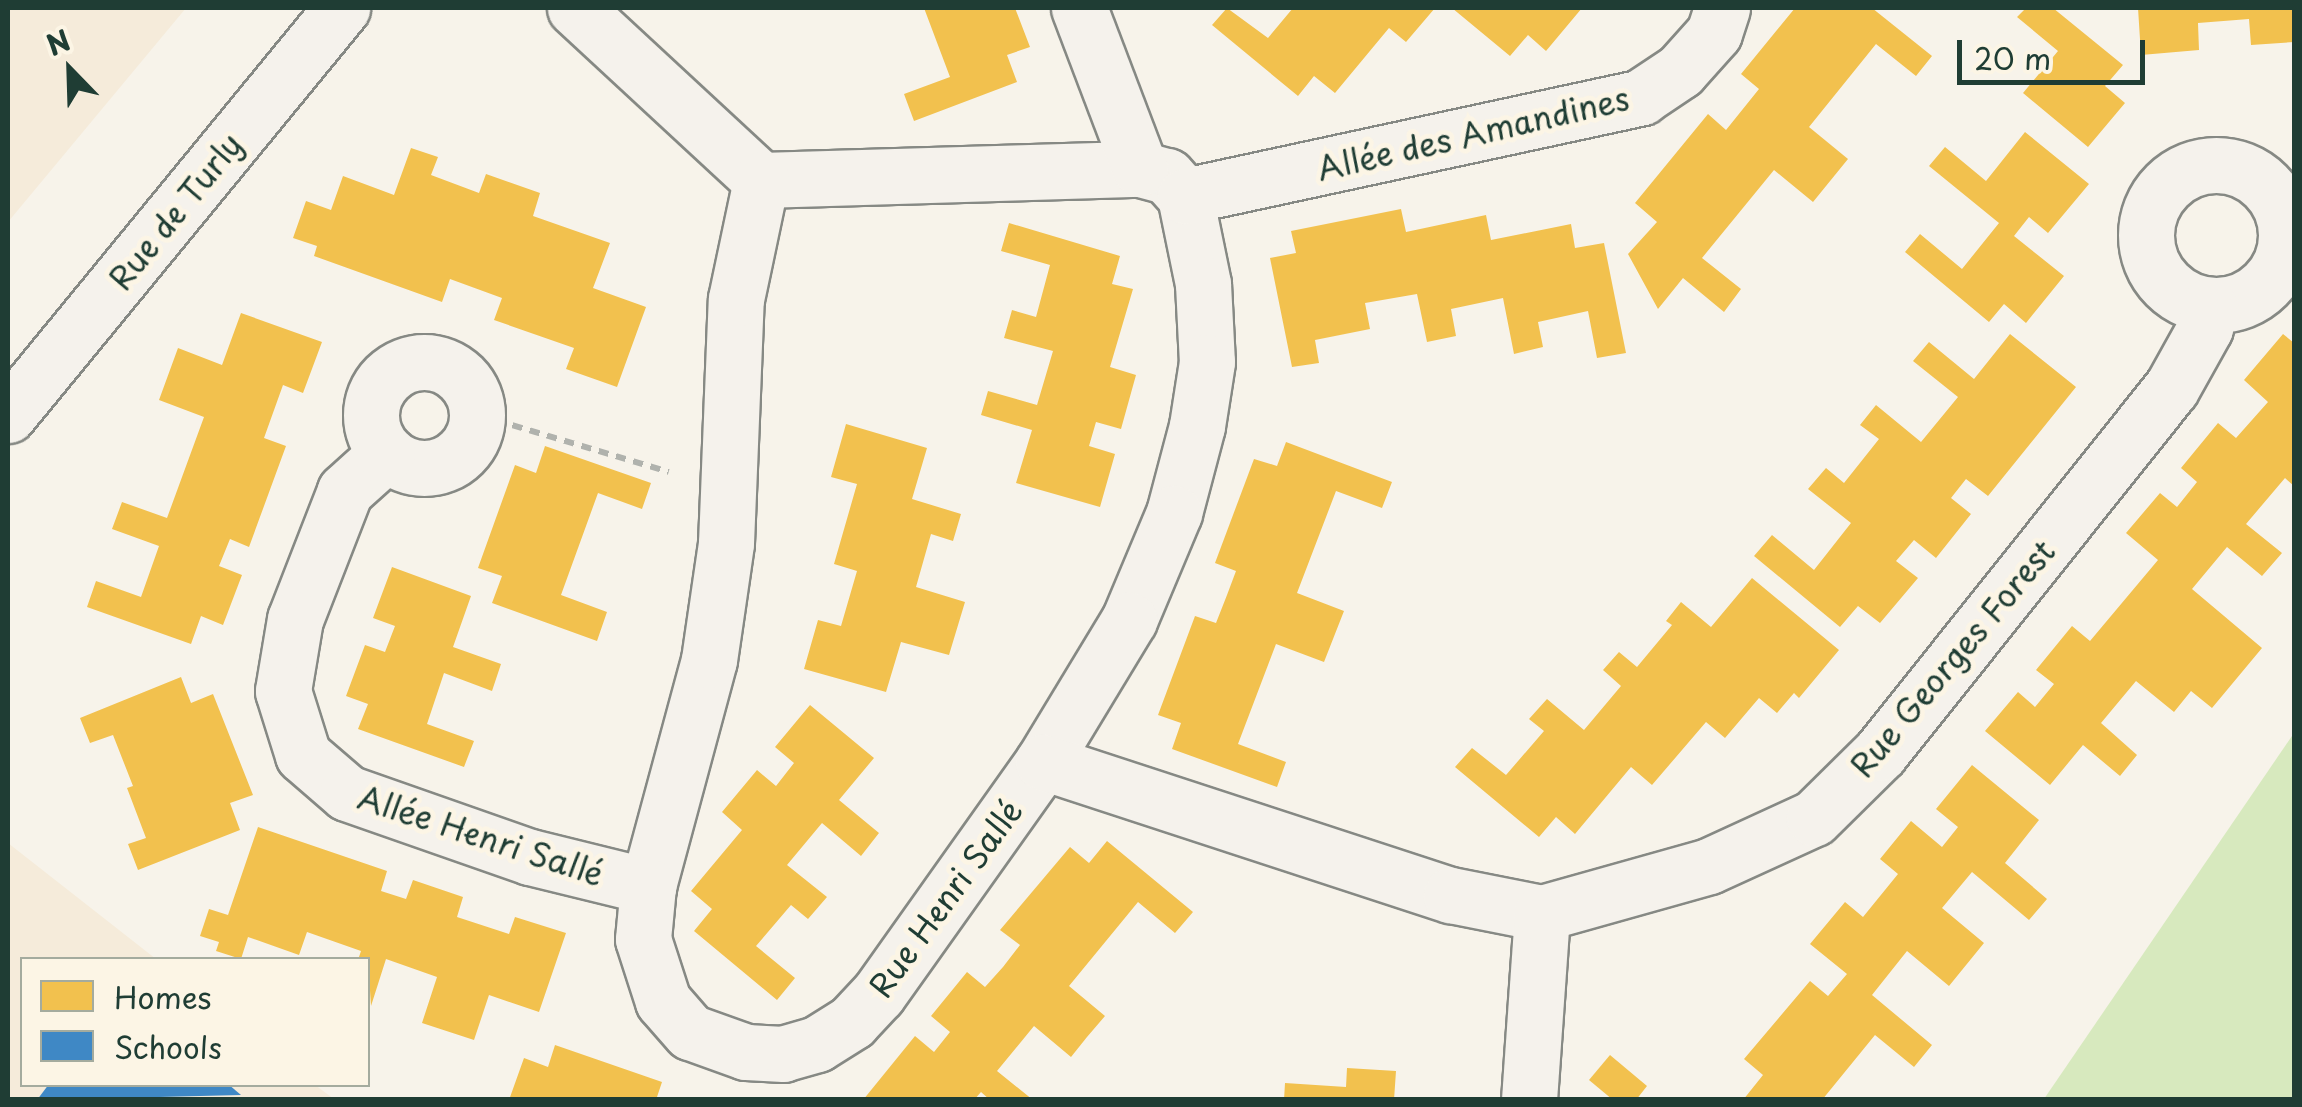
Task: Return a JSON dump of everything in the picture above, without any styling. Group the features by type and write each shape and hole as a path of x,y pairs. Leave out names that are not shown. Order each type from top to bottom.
{"street":[{"path":"575,8 761,180 1162,182 1079,8"},
{"name":"Allée des Amandines","path":"1162,182 1641,97 1680,72 1714,33 1722,8"},
{"name":"Rue de Turly","path":"8,415 332,11"},
{"name":"Rue Henri Sallé","path":"761,180 736,299 728,489 710,660 648,886 643,939 648,973 690,1032 746,1052 782,1054 817,1044 852,1022 878,994 1043,762 1129,620 1174,513 1197,426 1207,362 1203,284 1162,182"},
{"name":"Rue Georges Forest","path":"1043,762 1451,894 1542,913 1708,866 1814,818 1880,753 2171,389 2194,352 2209,305"},
{"path":"424,362 458,374 478,416 473,437 450,462 417,468 387,453 377,439 372,404 391,374 424,362"},
{"name":"Allée Henri Sallé","path":"387,453 344,492 296,620 283,691 302,755 348,793 530,857 648,886"},
{"path":"1529,1100 1542,913"}],"path":[{"path":"478,416 728,489"}],"shaded area":[{"path":"8,8 186,8 8,222"},
{"path":"8,843 153,957 20,957 20,1087 318,1087 334,1099 8,1099"}],"green space":[{"path":"2294,733 2294,1099 2044,1099"}],"building: Homes":[{"path":"924,8 1015,8 1030,47 1007,55 1017,82 914,121 904,94 950,77"},
{"path":"1227,8 1268,38 1293,8 1435,8 1406,42 1389,28 1335,93 1314,76 1298,96 1212,25"},
{"path":"1452,8 1582,8 1546,51 1528,35 1510,56"},
{"path":"1795,8 1872,8 1932,56 1916,76 1876,44 1809,127 1848,159 1813,202 1774,170 1702,258 1741,289 1724,312 1683,278 1658,309 1628,254 1657,222 1635,203 1708,114 1726,130 1759,89 1741,74"},
{"path":"2026,8 2053,8 2123,65 2105,86 2125,103 2088,147 2023,93 2058,51 2017,17"},
{"path":"2138,8 2294,8 2294,42 2251,45 2249,19 2198,23 2199,50 2141,55"},
{"path":"2025,132 2089,184 2048,233 2029,217 2014,236 2064,276 2026,323 2004,304 1989,322 1905,252 1920,234 1962,269 1999,223 1929,166 1945,147 1986,181"},
{"path":"411,148 438,157 431,175 479,193 486,174 540,193 533,216 610,243 593,288 646,307 617,387 566,369 574,348 494,320 502,298 450,279 442,302 314,256 317,246 293,238 306,201 331,210 343,176 394,195"},
{"path":"1401,209 1406,232 1486,215 1491,240 1571,224 1575,248 1604,243 1626,353 1597,358 1588,311 1538,322 1543,347 1514,354 1503,298 1451,309 1456,336 1427,342 1417,294 1365,303 1370,329 1315,340 1319,363 1292,367 1270,258 1296,253 1291,231"},
{"path":"1009,223 1120,256 1112,284 1133,289 1110,367 1136,375 1121,429 1096,422 1089,446 1115,454 1100,507 1016,483 1032,430 981,415 988,391 1037,405 1053,351 1004,338 1012,310 1036,317 1050,265 1001,251"},
{"path":"241,313 322,342 303,393 283,385 264,438 286,446 249,547 230,539 219,566 242,575 223,625 201,616 191,644 87,607 96,581 141,597 159,546 112,529 122,502 167,518 204,417 159,400 178,348 222,365"},
{"path":"2010,334 2076,387 1988,496 1966,479 1951,498 1971,514 1936,558 1914,540 1896,561 1918,578 1880,623 1858,606 1840,627 1754,556 1772,535 1814,570 1851,523 1808,489 1826,468 1844,483 1879,439 1860,425 1876,405 1921,442 1958,397 1913,361 1929,342 1974,379"},
{"path":"2283,334 2294,343 2294,486 2285,478 2246,524 2282,553 2262,576 2227,547 2192,589 2262,648 2212,708 2191,691 2174,712 2136,681 2101,723 2137,755 2120,776 2083,745 2050,785 1985,731 2018,692 2035,707 2054,684 2036,670 2072,626 2090,641 2158,560 2126,533 2160,493 2177,507 2197,482 2181,468 2218,423 2236,438 2268,402 2244,380"},
{"path":"846,424 927,448 912,499 961,514 953,541 931,534 916,587 965,602 949,655 901,642 886,692 804,669 818,620 841,626 857,571 834,564 857,484 831,477"},
{"path":"1286,442 1392,482 1382,508 1336,491 1297,593 1344,611 1324,662 1276,644 1238,744 1286,762 1277,787 1172,749 1181,723 1158,715 1195,616 1216,623 1236,571 1215,563 1254,459 1277,466"},
{"path":"545,446 651,483 642,509 598,493 561,595 607,612 597,641 492,603 502,576 478,568 515,465 536,473"},
{"path":"392,567 471,596 453,647 501,664 492,691 444,673 427,724 474,741 464,767 358,729 368,704 346,696 365,645 385,652 395,626 373,618"},
{"path":"1752,578 1839,650 1799,698 1794,693 1777,713 1759,698 1725,738 1706,722 1652,785 1631,767 1575,834 1556,817 1539,837 1455,767 1472,748 1506,775 1544,731 1529,719 1547,699 1584,730 1621,686 1603,670 1619,652 1637,667 1672,625 1666,621 1681,602 1711,627"},
{"path":"181,677 191,703 213,694 253,795 230,803 240,830 138,870 128,844 146,838 127,788 133,786 113,735 90,743 80,718"},
{"path":"810,705 874,758 839,800 879,833 861,856 822,823 787,865 827,897 808,919 791,905 756,946 795,978 777,1000 694,931 712,909 691,891 742,830 722,812 757,770 776,786 794,763 775,747"},
{"path":"1972,765 2039,820 2005,863 2047,899 2029,920 1972,872 1942,908 1984,943 1949,986 1907,951 1872,995 1932,1045 1914,1067 1875,1035 1822,1100 1743,1100 1763,1075 1744,1059 1810,981 1828,996 1847,974 1810,944 1845,902 1863,917 1898,874 1880,859 1911,821 1942,847 1958,827 1936,809"},
{"path":"258,827 387,871 381,891 406,899 413,880 463,897 457,917 509,934 515,917 566,933 539,1012 489,995 474,1040 422,1023 437,977 386,959 371,1006 370,957 359,957 361,951 307,932 299,955 248,937 242,957 235,957 216,951 219,942 200,936 209,909 228,915"},
{"path":"1107,841 1193,912 1175,933 1138,902 1069,986 1105,1016 1071,1057 1034,1026 997,1071 1033,1100 990,1100 981,1092 974,1100 863,1100 915,1036 934,1052 950,1032 931,1016 967,972 985,987 1003,967 1020,945 1000,930 1070,847 1089,863"},
{"path":"555,1045 662,1082 656,1100 509,1100 524,1058 548,1067"},
{"path":"1610,1055 1647,1086 1636,1100 1613,1100 1589,1080"},
{"path":"1347,1068 1396,1071 1394,1100 1284,1100 1285,1083 1346,1087"}],"building: Schools":[{"path":"47,1087 232,1087 241,1095 37,1100"}]}
